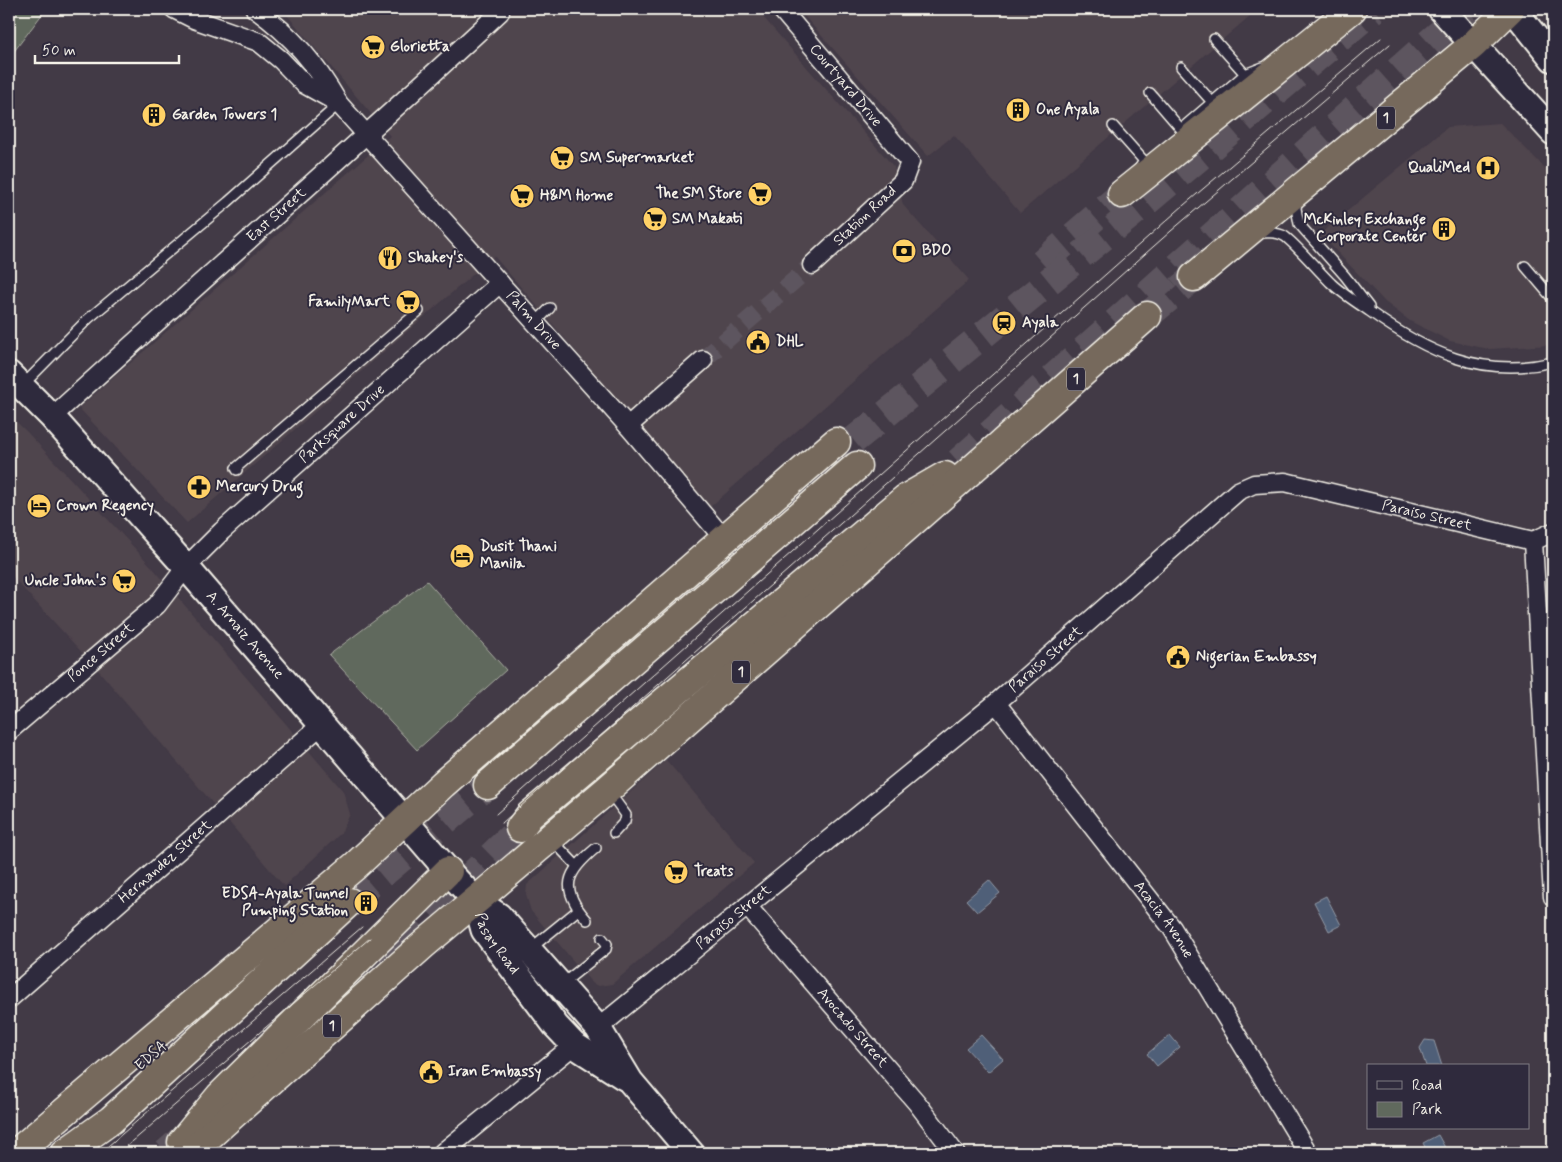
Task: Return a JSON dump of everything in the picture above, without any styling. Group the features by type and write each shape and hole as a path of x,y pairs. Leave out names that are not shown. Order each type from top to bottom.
{"highway":[{"path":"1122,194 1352,9"},
{"name":"1","path":"1194,277 1299,191 1512,9"},
{"name":"1","path":"190,1153 423,945 607,790 1147,316"},
{"path":"520,828 530,815 905,499 1004,441"},
{"path":"16,1153 355,866 402,821 836,442"},
{"path":"488,785 856,466"},
{"path":"173,1153 220,1096 448,871"},
{"path":"65,1153 110,1120 349,902"},
{"name":"EDSA","path":"44,1153 260,960"}],"main road":[{"path":"1441,9 1553,132"},
{"path":"1512,9 1553,59"},
{"name":"A. Arnaiz Avenue","path":"15,380 52,417 186,567 402,821 476,902"},
{"name":"Pasay Road","path":"476,902 499,916 598,1028 630,1081 691,1153"},
{"name":"Pasay Road","path":"476,902 484,930 556,1026 574,1045 630,1081"}],"street":[{"name":"Palm Drive","path":"174,9 195,14 259,42 281,60 304,84 339,104"},
{"name":"Palm Drive","path":"254,9 284,32 319,70 339,104 628,426 725,540"},
{"name":"Courtyard Drive","path":"781,9 910,162"},
{"name":"East Street","path":"52,417 299,192 367,135 500,12"},
{"name":"Station Road","path":"812,265 872,212 903,181 910,162"},
{"name":"Parksquare Drive","path":"186,567 260,496 500,283"},
{"path":"628,426 703,360"},
{"name":"Paraiso Street","path":"598,1028 996,703 1238,491 1254,484 1285,482 1532,541"},
{"path":"1553,532 1532,541 1553,897"},
{"name":"Ponce Street","path":"11,724 158,605 186,567"},
{"name":"Acacia Avenue","path":"996,703 1172,928 1308,1153"},
{"name":"Hernandez Street","path":"9,999 320,726"},
{"name":"Avocado Street","path":"747,906 918,1103 954,1153"},
{"path":"442,1153 574,1045"}],"lane":[{"path":"1214,39 1245,74"},
{"path":"1150,94 1181,129 1245,74 1297,52"},
{"path":"1182,67 1212,102"},
{"path":"15,380 228,202 339,104"},
{"path":"1113,126 1144,160 1122,194"},
{"path":"1299,191 1296,208 1299,224 1345,276 1375,316"},
{"path":"1244,236 1264,232 1284,236 1334,286 1395,331 1431,350 1486,367 1516,368 1553,362"},
{"path":"1525,266 1553,299"},
{"path":"535,323 550,308"},
{"path":"237,470 236,468 419,311"},
{"path":"607,790 626,815 626,821 614,833"},
{"path":"551,838 576,865"},
{"path":"587,920 573,902 570,886 576,865 596,848"},
{"path":"528,951 578,910"},
{"path":"560,986 606,949 607,944 602,938"},
{"path":"72,1153 110,1120"}],"shaded area":[{"path":"282,9 756,9 894,167 903,205 969,280 710,507 494,256 187,523 79,408 390,136"},
{"name":"One Ayala","path":"798,9 1258,9 1020,213 954,135 928,156"},
{"name":"McKinley Exchange Corporate Center","path":"1500,123 1553,176 1553,344 1549,345 1489,349 1450,341 1410,321 1385,302 1320,234 1448,127"},
{"path":"9,415 152,567 343,791 350,814 341,833 284,886 99,671 9,573"},
{"path":"666,760 754,863 612,984 598,986 592,983 531,911 526,895 527,885"}],"green space":[{"path":"9,9 46,9 9,58"},
{"path":"427,581 506,670 417,750 329,655"}],"water":[{"path":"989,880 1000,893 977,912 966,900"},
{"path":"1326,896 1341,925 1329,931 1314,902"},
{"path":"981,1035 1003,1059 988,1072 966,1048"},
{"path":"1170,1035 1180,1047 1157,1066 1147,1054"},
{"path":"1425,1040 1434,1041 1441,1064 1425,1064 1420,1048"},
{"path":"1438,1135 1448,1153 1428,1153 1423,1143"}],"tunnel":[{"path":"821,467 1150,199 1374,9"},
{"path":"927,490 1467,9"},
{"path":"1042,263 1122,194"},
{"path":"703,360 812,265"},
{"path":"1147,316 1194,277"},
{"path":"349,902 488,785"},
{"path":"401,944 520,828"},
{"path":"287,1046 418,934"},
{"path":"166,1153 199,1124"}],"tram line":[{"path":"496,814 1184,205 1381,38"},
{"path":"502,823 1171,231 1390,44"},
{"path":"100,1153 362,927"},
{"path":"119,1153 370,938"}],"place":[{"name":"Glorietta","path":"373,47"},
{"name":"One Ayala","path":"1018,110"},
{"name":"Garden Towers 1","path":"154,115"},
{"name":"SM Supermarket","path":"562,158"},
{"name":"QualiMed","path":"1488,168"},
{"name":"The SM Store","path":"760,194"},
{"name":"H&M Home","path":"522,196"},
{"name":"SM Makati","path":"655,219"},
{"name":"McKinley Exchange Corporate Center","path":"1444,229"},
{"name":"BDO","path":"904,251"},
{"name":"Shakey's","path":"390,258"},
{"name":"FamilyMart","path":"408,302"},
{"name":"Ayala","path":"1004,323"},
{"name":"DHL","path":"758,342"},
{"name":"Mercury Drug","path":"199,487"},
{"name":"Crown Regency","path":"39,506"},
{"name":"Dusit Thani Manila","path":"462,556"},
{"name":"Uncle John's","path":"124,581"},
{"name":"Nigerian Embassy","path":"1178,657"},
{"name":"Treats","path":"676,872"},
{"name":"EDSA-Ayala Tunnel Pumping Station","path":"366,903"},
{"name":"Iran Embassy","path":"431,1072"}]}
